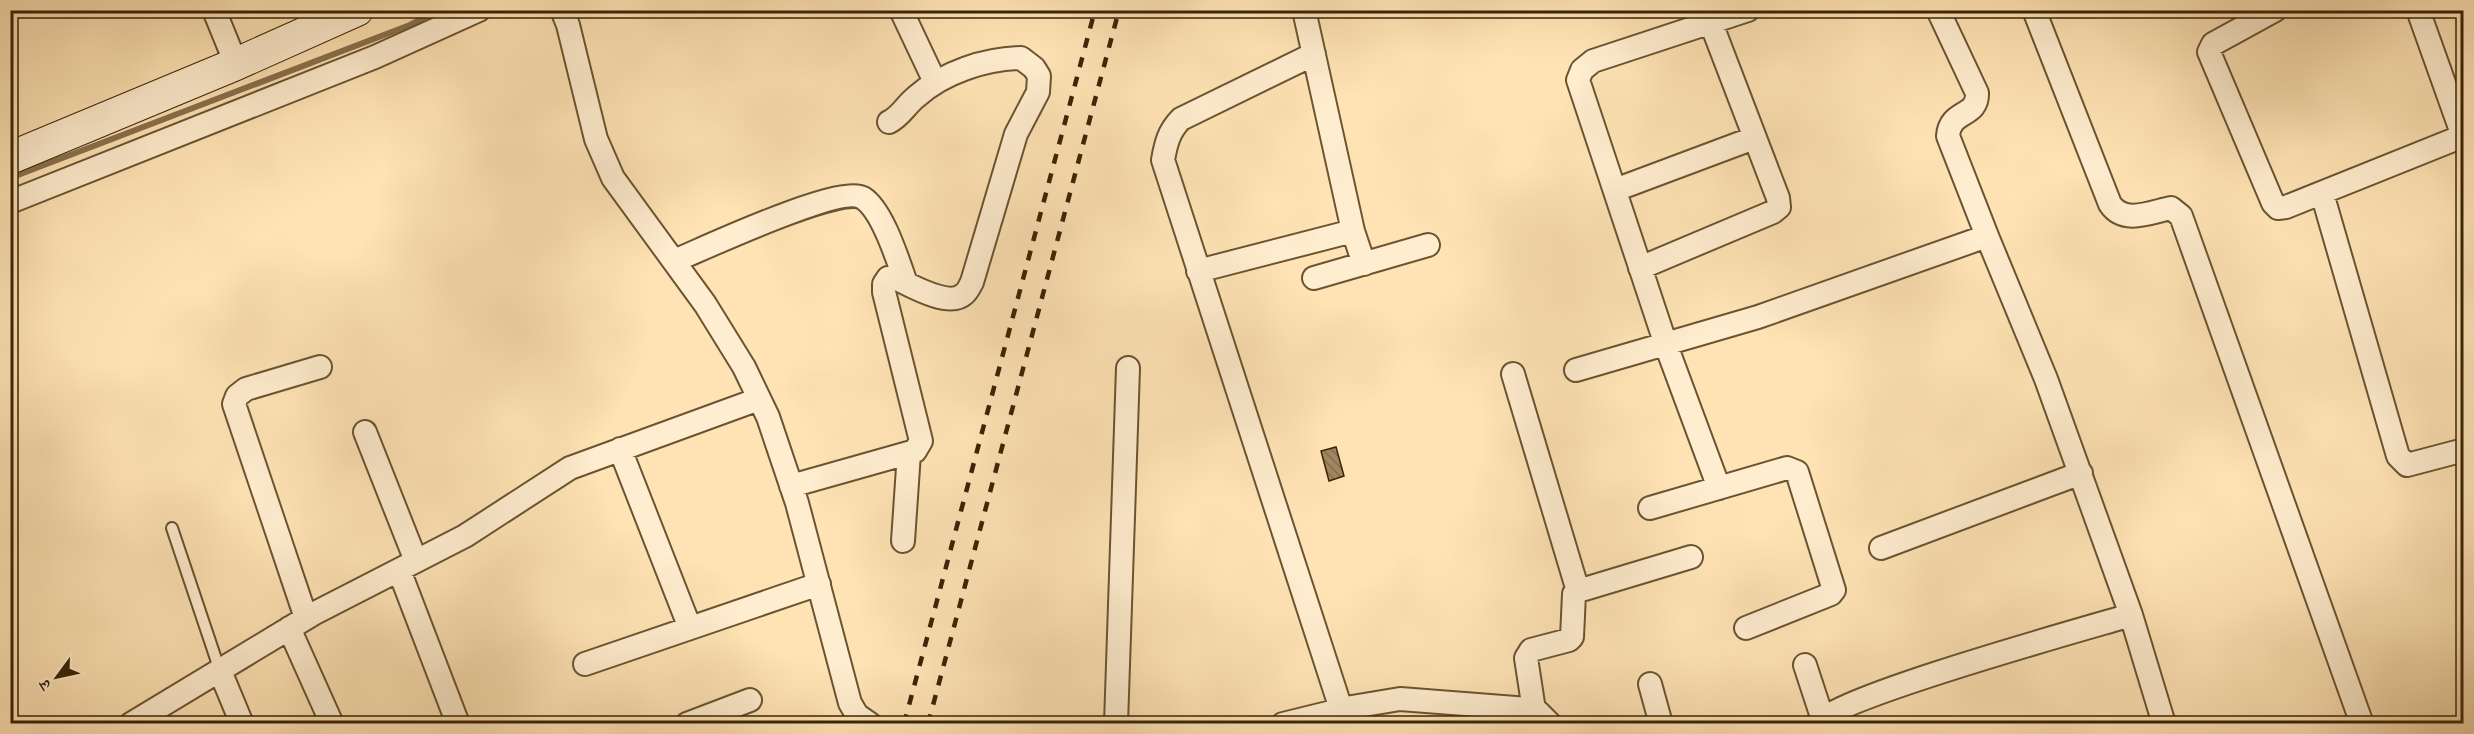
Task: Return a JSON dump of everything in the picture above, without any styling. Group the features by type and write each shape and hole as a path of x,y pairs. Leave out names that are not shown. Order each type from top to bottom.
{"street":[{"path":"214,10 236,64"},
{"path":"10,158 236,64 357,10"},
{"path":"10,202 375,57 479,10"},
{"path":"901,10 935,82"},
{"path":"1304,10 1353,231 1364,264"},
{"path":"1719,488 1666,345 1578,80 1582,70 1593,61 1748,10"},
{"path":"1938,10 1977,93 1977,101 1972,109 1955,119 1949,126 1948,136 2046,379 2131,615 2164,723"},
{"path":"2034,10 2115,212 2128,217 2171,208 2181,216 2362,723"},
{"path":"2275,10 2237,19 2213,44 2209,52 2273,203 2278,208 2286,207 2463,138 2418,10"},
{"path":"563,11 602,158 626,199 705,304 744,367 768,417 791,486 819,584 844,686 856,721"},
{"path":"1640,268 1773,212 1779,207 1711,22"},
{"path":"1314,54 1181,119 1172,128 1166,144 1164,168 1341,709"},
{"path":"791,486 915,451 921,441 884,292 884,284 888,278 943,299 957,298 964,294 972,282 1016,134 1038,92 1039,76 1034,68 1021,58 1008,58 960,70 935,82 915,97 900,116 889,122"},
{"path":"1615,190 1754,138"},
{"path":"2322,193 2398,456 2407,465 2463,450"},
{"path":"674,261 804,207 857,195 865,200 881,222 892,242 906,284"},
{"path":"1198,271 1353,231"},
{"path":"1576,370 1787,308 1987,236"},
{"path":"1314,278 1428,245"},
{"path":"320,367 246,389 237,396 234,404 297,623 332,723"},
{"path":"1116,723 1128,368"},
{"path":"1513,374 1578,591"},
{"path":"131,723 297,623 490,521 570,468 759,399"},
{"path":"365,432 458,723"},
{"path":"620,449 690,628"},
{"path":"903,541 909,453"},
{"path":"1650,508 1787,468 1792,468 1797,472 1834,585 1831,594 1746,628"},
{"path":"1881,548 2080,474"},
{"path":"1282,723 1341,709 1381,713 1409,699 1542,717 1526,658 1531,650 1569,640 1572,637 1573,598 1578,591 1691,557"},
{"path":"585,664 819,584"},
{"path":"1805,665 1819,720 1850,704 1943,672 2131,615"},
{"path":"220,671 242,723"},
{"path":"1650,684 1661,723"},
{"path":"687,723 718,718 750,700"}],"lane":[{"path":"172,528 220,671"}],"building":[{"path":"1336,447 1344,476 1329,481 1321,451"}],"waterway":[{"path":"10,178 410,25 438,10"}],"railway":[{"path":"904,724 1095,10"},
{"path":"928,724 1119,10"}]}
